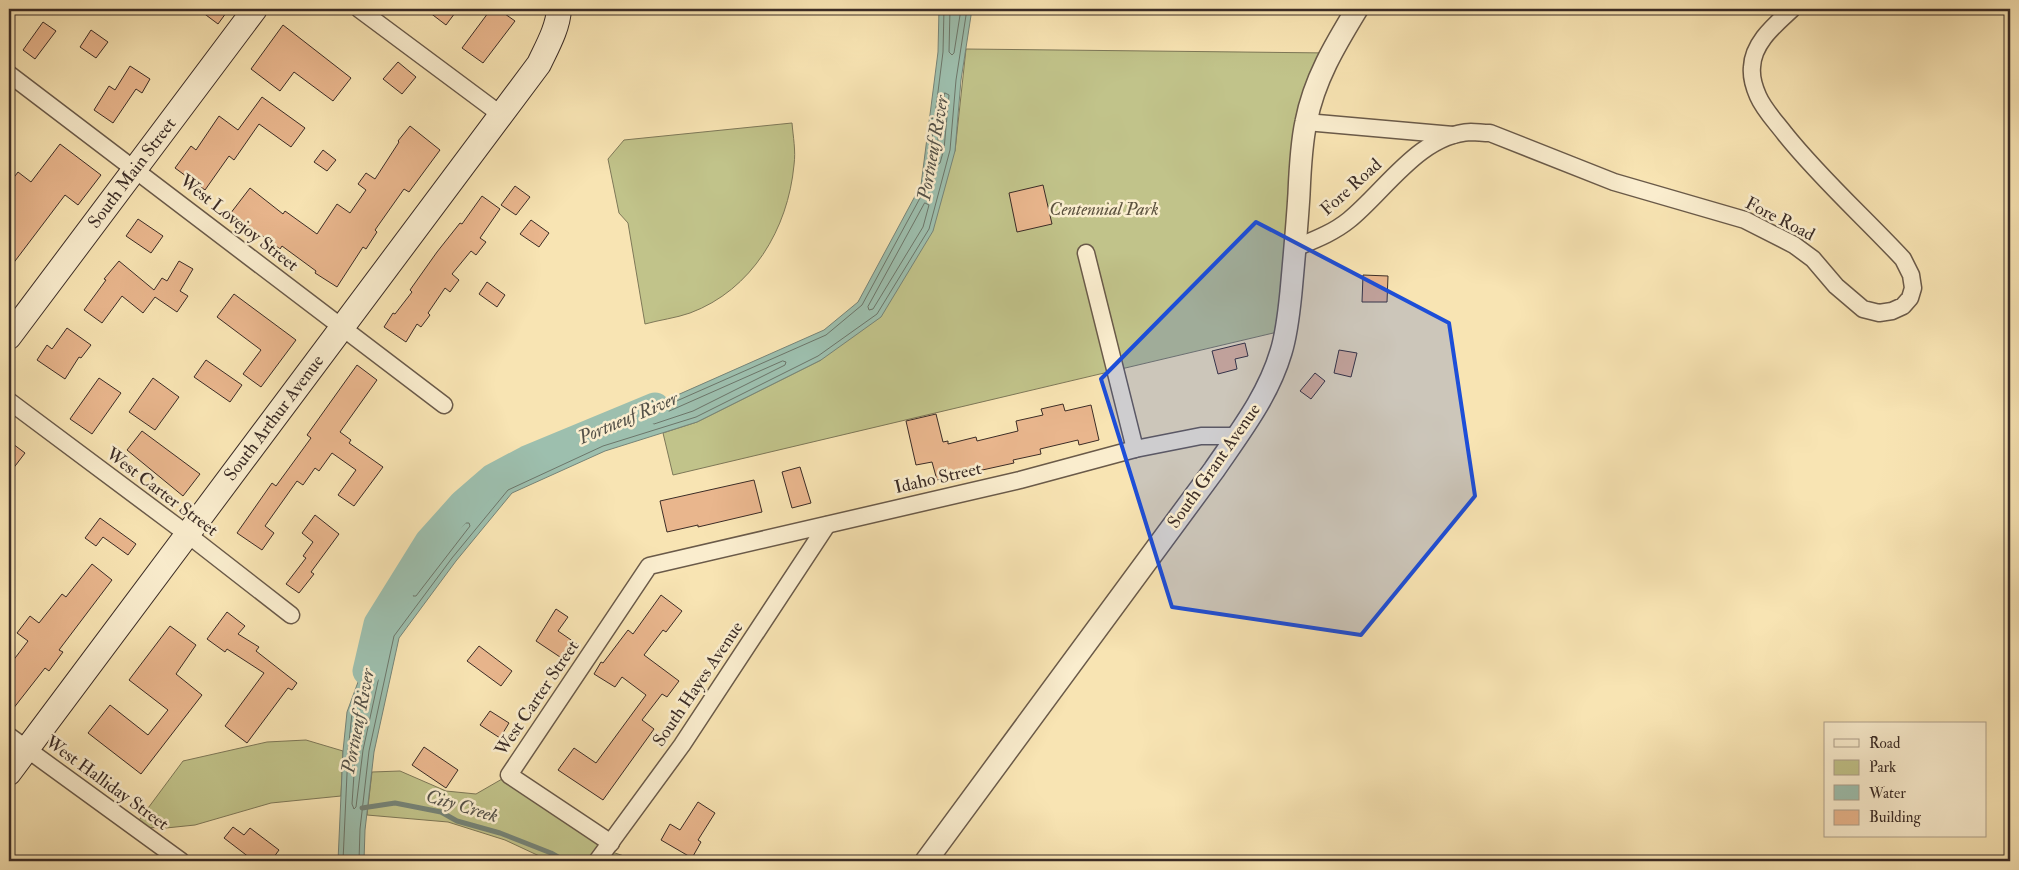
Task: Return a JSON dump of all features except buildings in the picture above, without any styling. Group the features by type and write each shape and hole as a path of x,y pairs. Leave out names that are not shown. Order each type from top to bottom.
{"main road":[{"name":"South Main Street","path":"9,337 255,9"},
{"name":"South Arthur Avenue","path":"9,773 17,743 187,534 539,64 552,36 559,16 559,9"}],"street":[{"path":"359,9 500,114"},
{"name":"South Grant Avenue","path":"926,861 1211,474 1254,412 1269,385 1282,351 1288,318 1306,122 1315,87 1330,54 1357,9"},
{"name":"Fore Road","path":"1295,248 1318,239 1350,220 1414,158 1437,142 1454,135 1470,132 1490,133 1614,182 1745,220 1794,245 1813,259 1836,286 1863,309 1879,313 1892,312 1903,306 1910,298 1913,288 1911,274 1903,259 1805,159 1772,118 1759,98 1753,82 1752,66 1755,53 1772,27 1792,9"},
{"name":"West Lovejoy Street","path":"9,74 444,405"},
{"path":"1306,122 1454,135"},
{"path":"1086,253 1135,450"},
{"name":"West Carter Street","path":"9,401 187,534 291,615"},
{"name":"Idaho Street","path":"649,566 1020,480 1135,450 1201,436 1237,436"},
{"name":"South Hayes Avenue","path":"597,861 682,745 827,525"},
{"name":"West Carter Street","path":"611,843 509,775 649,566"},
{"name":"West Halliday Street","path":"17,743 181,861"}],"highlighted area":[{"path":"1256,222 1449,323 1475,496 1361,635 1172,607 1101,379"}],"green space":[{"name":"Centennial Park","path":"966,49 1330,53 1315,87 1286,330 673,475 663,433 697,422 821,360 955,151"},
{"path":"792,123 795,154 790,189 784,212 775,234 763,254 749,273 732,289 712,303 685,315 645,324 628,223 619,213 608,159 624,140"},
{"path":"306,740 343,751 341,796 271,803 195,825 166,828 134,827 183,761 267,742"},
{"path":"400,771 446,791 476,794 509,775 611,843 606,850 639,861 550,861 505,840 448,822 367,815 372,772"}],"water":[{"path":"939,9 972,9 961,80 955,151 933,231 881,317 821,360 697,422 605,451 512,493 456,561 399,638 374,752 365,830 364,861 338,861 343,751 347,712 376,633 429,542 506,471 824,330 858,302 921,185 938,52"}],"waterway":[{"name":"Portneuf River","path":"367,671 378,624 429,542 463,504 493,478 527,460 655,407"},
{"name":"City Creek","path":"362,808 395,803 441,812 457,821 500,833 551,853 565,861"}]}
